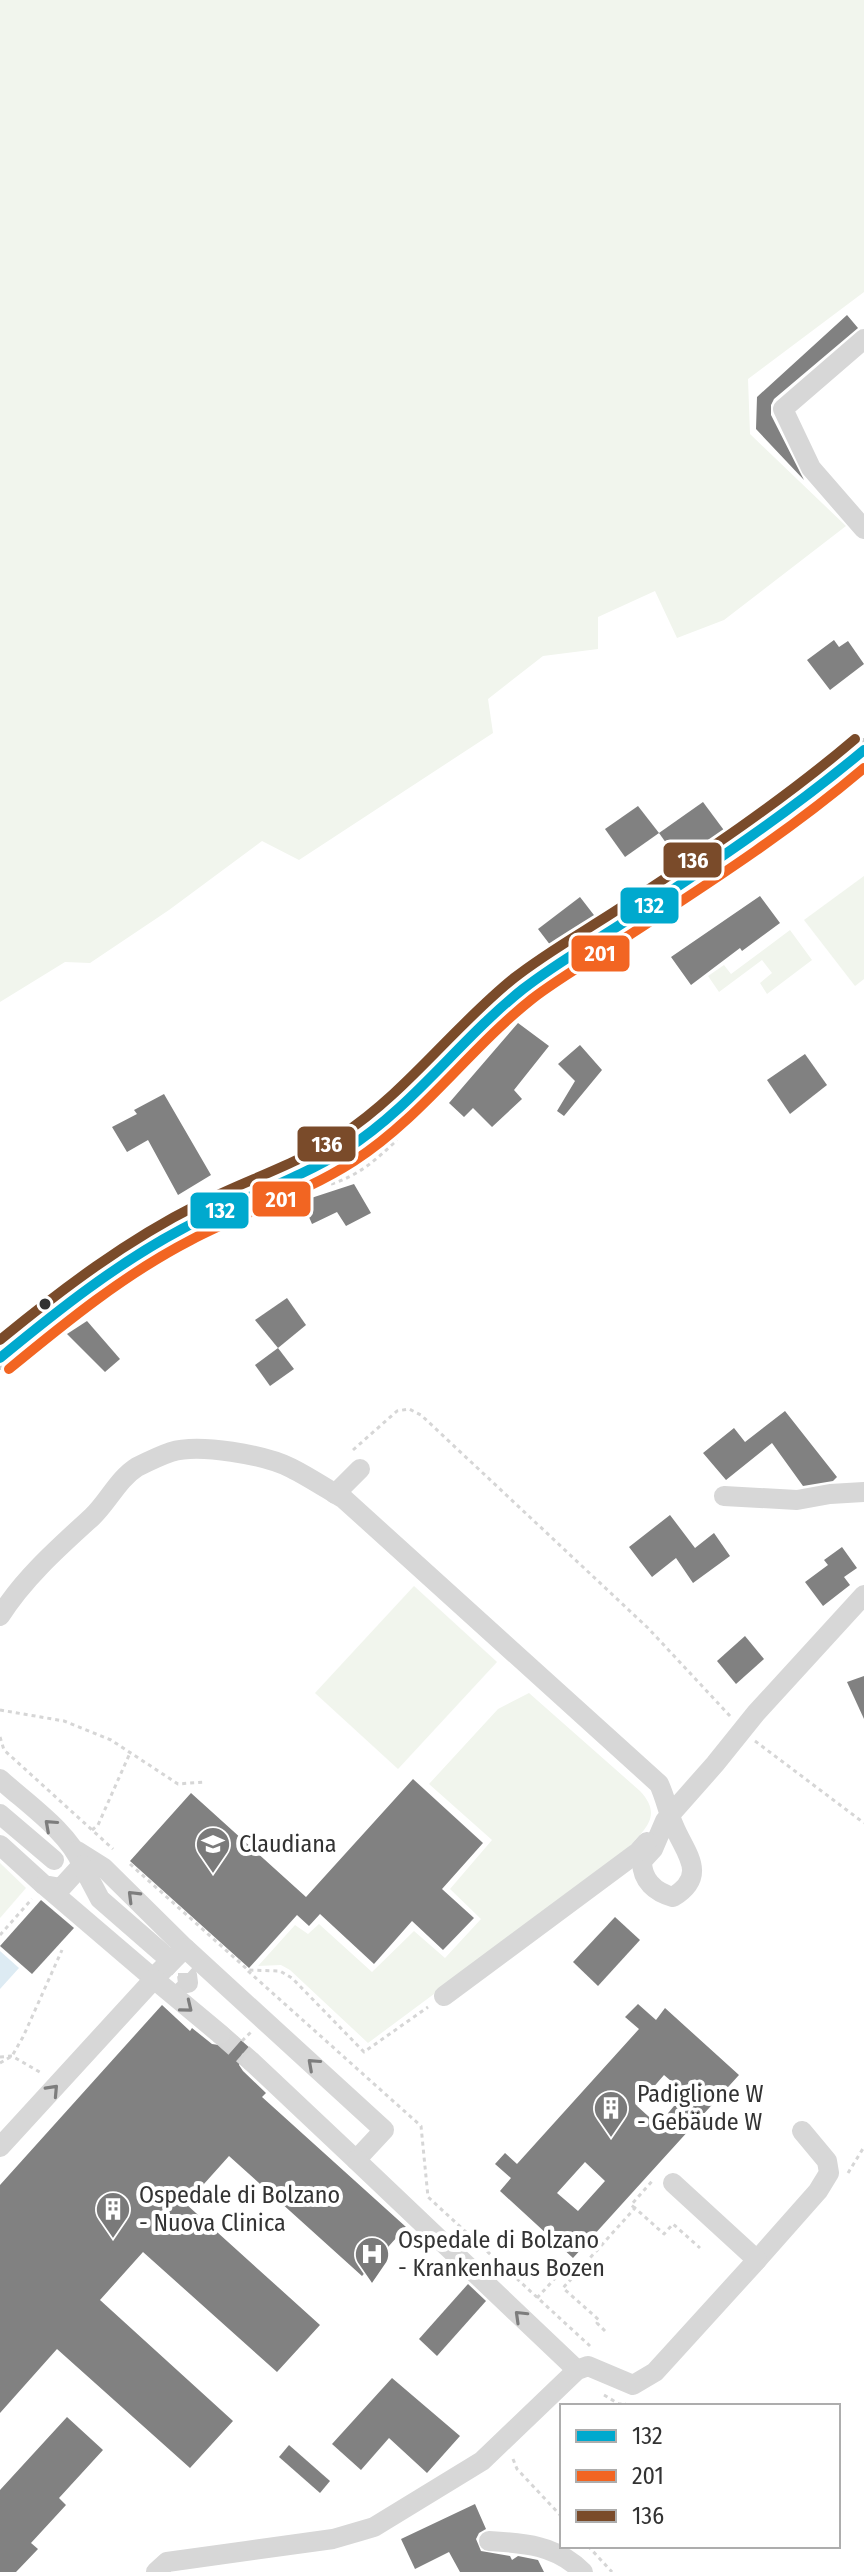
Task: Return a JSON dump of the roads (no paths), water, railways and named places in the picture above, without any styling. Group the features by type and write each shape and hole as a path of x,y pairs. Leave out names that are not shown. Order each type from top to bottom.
{"main road":[{"path":"0,1358 83,1290 150,1246 208,1215 311,1171 365,1136 523,989 787,813 864,750"}],"street":[{"path":"864,339 783,409 811,468 864,529"},
{"path":"0,1616 9,1601 61,1544 105,1504 116,1485 137,1467 171,1452 190,1450 256,1457 289,1467 344,1499 659,1784 668,1818"},
{"path":"335,1494 355,1461"},
{"path":"724,1496 797,1500 864,1492"},
{"path":"444,1996 638,1852 864,1595"},
{"path":"0,1779 104,1868 185,1948 384,2130 356,2160"},
{"path":"0,1814 54,1860"},
{"path":"0,1845 157,1965"},
{"path":"52,1887 83,1851"},
{"path":"83,1851 100,1899 220,2034"},
{"path":"0,2147 59,2083 157,1965 185,1948"},
{"path":"252,2062 586,2370 633,2385 655,2372 818,2191 829,2173 827,2161 802,2131"},
{"path":"667,2178 757,2260"},
{"path":"156,2572 167,2562 333,2539 374,2527 482,2461 586,2370"},
{"path":"489,2541 528,2543 550,2550 573,2562 583,2572"}],"tunnel":[{"path":"156,1961 178,1983 188,1983 187,1975 162,1953"},
{"path":"220,2034 252,2062"}],"place":[{"name":"Claudiana","path":"213,1875"},
{"name":"Padiglione W - Gebäude W","path":"611,2139"},
{"name":"Ospedale di Bolzano - Nuova Clinica","path":"113,2240"},
{"name":"Ospedale di Bolzano - Krankenhaus Bozen","path":"372,2285"}]}
